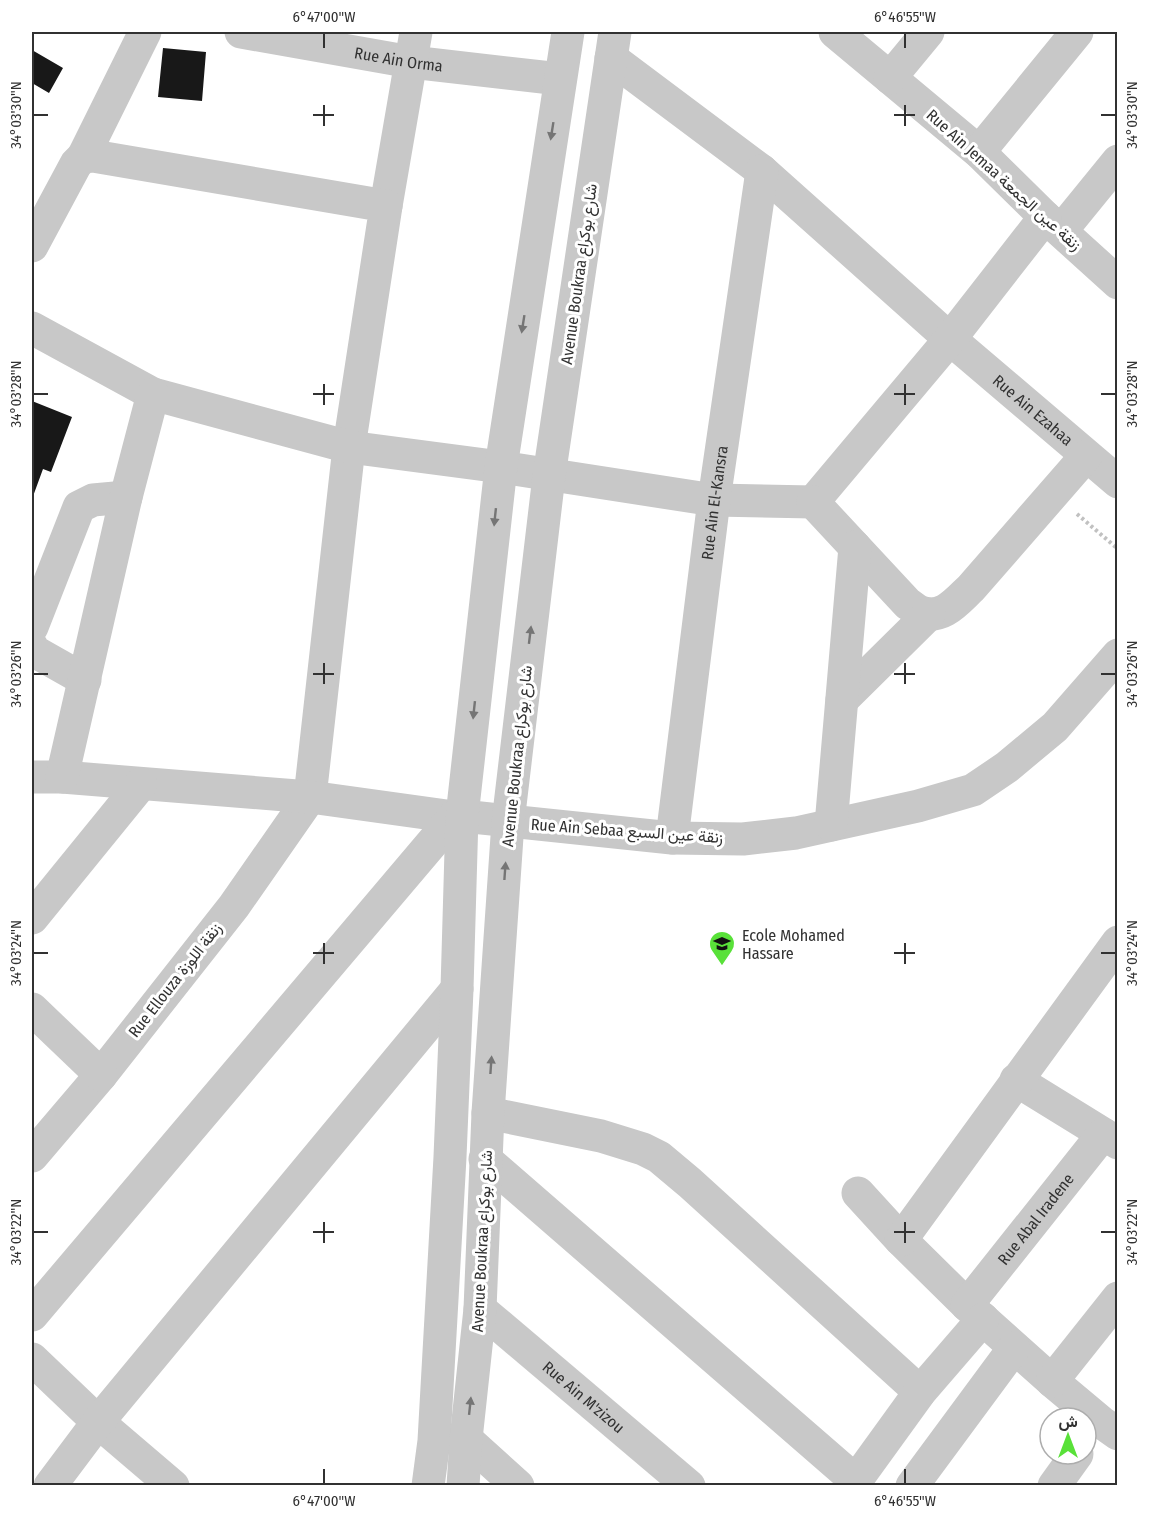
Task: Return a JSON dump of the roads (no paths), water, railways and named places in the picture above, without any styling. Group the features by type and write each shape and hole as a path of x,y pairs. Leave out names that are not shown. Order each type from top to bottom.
{"street":[{"path":"32,246 76,164 83,157 145,32"},
{"name":"Rue Ain Orma","path":"240,32 413,47 560,79"},
{"path":"429,1485 439,1358 457,989 458,816 501,467 568,32"},
{"name":"Rue Ain Jemaa زنقة عين الجمعة","path":"835,32 979,152 1118,284"},
{"path":"890,78 928,32"},
{"path":"979,152 1077,32"},
{"name":"Rue Ain Ezahaa","path":"613,45 762,171 950,339 1118,482"},
{"name":"Avenue Boukraa شارع بوكراع","path":"463,1485 480,1309 485,1159 508,822 549,476 613,45"},
{"path":"310,797 350,447 386,206 413,47"},
{"path":"83,157 93,156 386,206"},
{"path":"813,502 950,339 1053,224 1118,161"},
{"name":"Rue Ain El-Kansra","path":"672,838 714,500 762,171"},
{"path":"32,328 153,394 350,447 501,467 714,500 813,502 908,603 921,612 929,614 945,611 971,588 1086,456"},
{"path":"46,777 85,680 126,497 153,394"},
{"path":"32,627 79,507 93,500 126,497"},
{"path":"831,825 855,547"},
{"path":"842,700 929,614"},
{"path":"32,647 32,650 85,680"},
{"name":"Rue Ain Sebaa زنقة عين السبع","path":"46,777 310,797 508,822 672,838 743,839 796,833 918,806 973,790 1007,767 1054,727 1118,655"},
{"path":"32,918 141,783"},
{"name":"Rue Ellouza زنقة اللوزة","path":"32,1156 101,1075 234,906 310,797"},
{"path":"32,1315 458,816"},
{"path":"901,1239 1016,1080 1115,951"},
{"path":"50,1485 98,1422 457,989"},
{"path":"32,1009 101,1075"},
{"path":"1016,1080 1110,1139"},
{"path":"488,1113 601,1136 659,1156 920,1392"},
{"name":"Rue Abal Iradene","path":"854,1483 975,1312 1110,1139"},
{"path":"485,1159 854,1483"},
{"path":"858,1193 975,1312 1052,1381 1101,1433"},
{"path":"1052,1381 1118,1298"},
{"name":"Rue Ain M'zizou","path":"480,1309 689,1485"},
{"path":"912,1485 1014,1348"},
{"path":"32,1359 98,1422 173,1485"},
{"path":"466,1439 518,1485"},
{"path":"1054,1485 1068,1466"}],"place":[{"name":"Ecole Mohamed Hassare","path":"722,967"}]}
